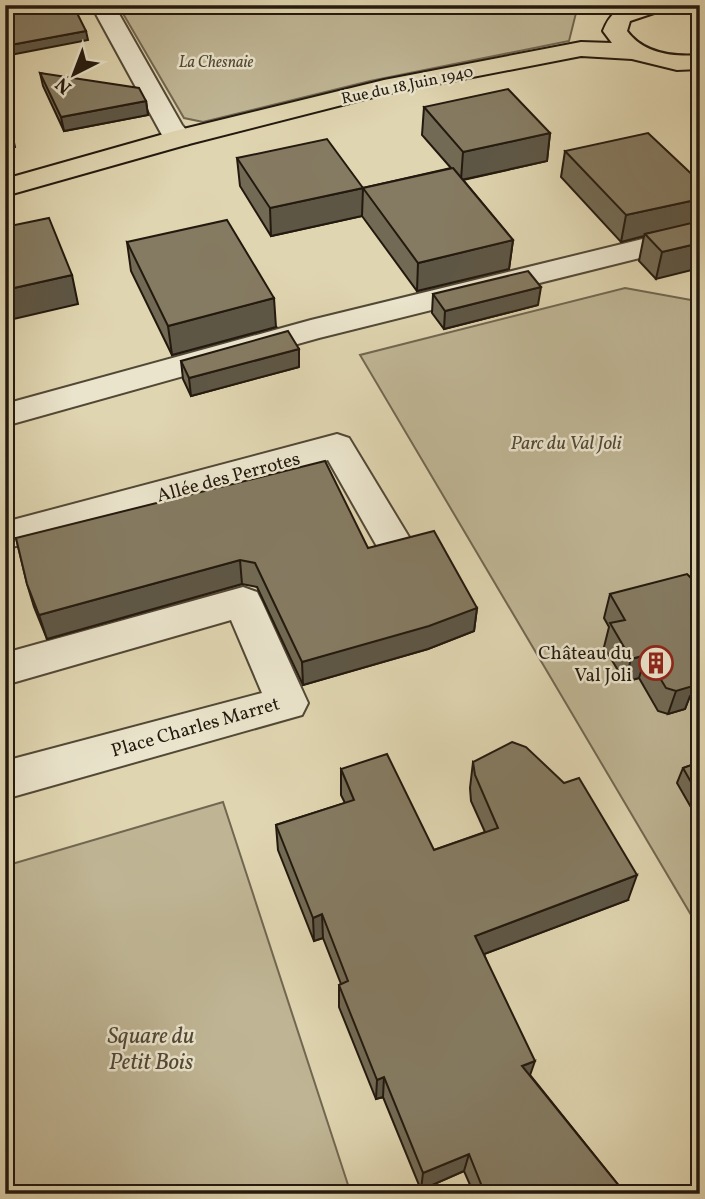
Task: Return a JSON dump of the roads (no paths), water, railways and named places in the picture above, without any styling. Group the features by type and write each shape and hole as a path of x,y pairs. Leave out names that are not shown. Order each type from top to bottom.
{"main road":[{"path":"581,49 618,16 655,5"},
{"path":"618,16 621,42 638,52"},
{"name":"Rue du 18 Juin 1940","path":"5,188 180,138 384,87 581,49 638,52 690,63"},
{"path":"690,63 700,80"}],"street":[{"path":"102,5 171,129 180,138"},
{"path":"5,415 311,330 700,234"},
{"name":"Allée des Perrotes","path":"5,536 337,446 396,547"},
{"name":"Place Charles Marret","path":"5,669 243,602 287,702 5,780"}],"place":[{"name":"Château du Val Joli","path":"656,663"}],"park label":[{"name":"La Chesnaie","path":"216,61"},
{"name":"Parc du Val Joli","path":"566,442"},
{"name":"Square du Petit Bois","path":"151,1048"}]}
